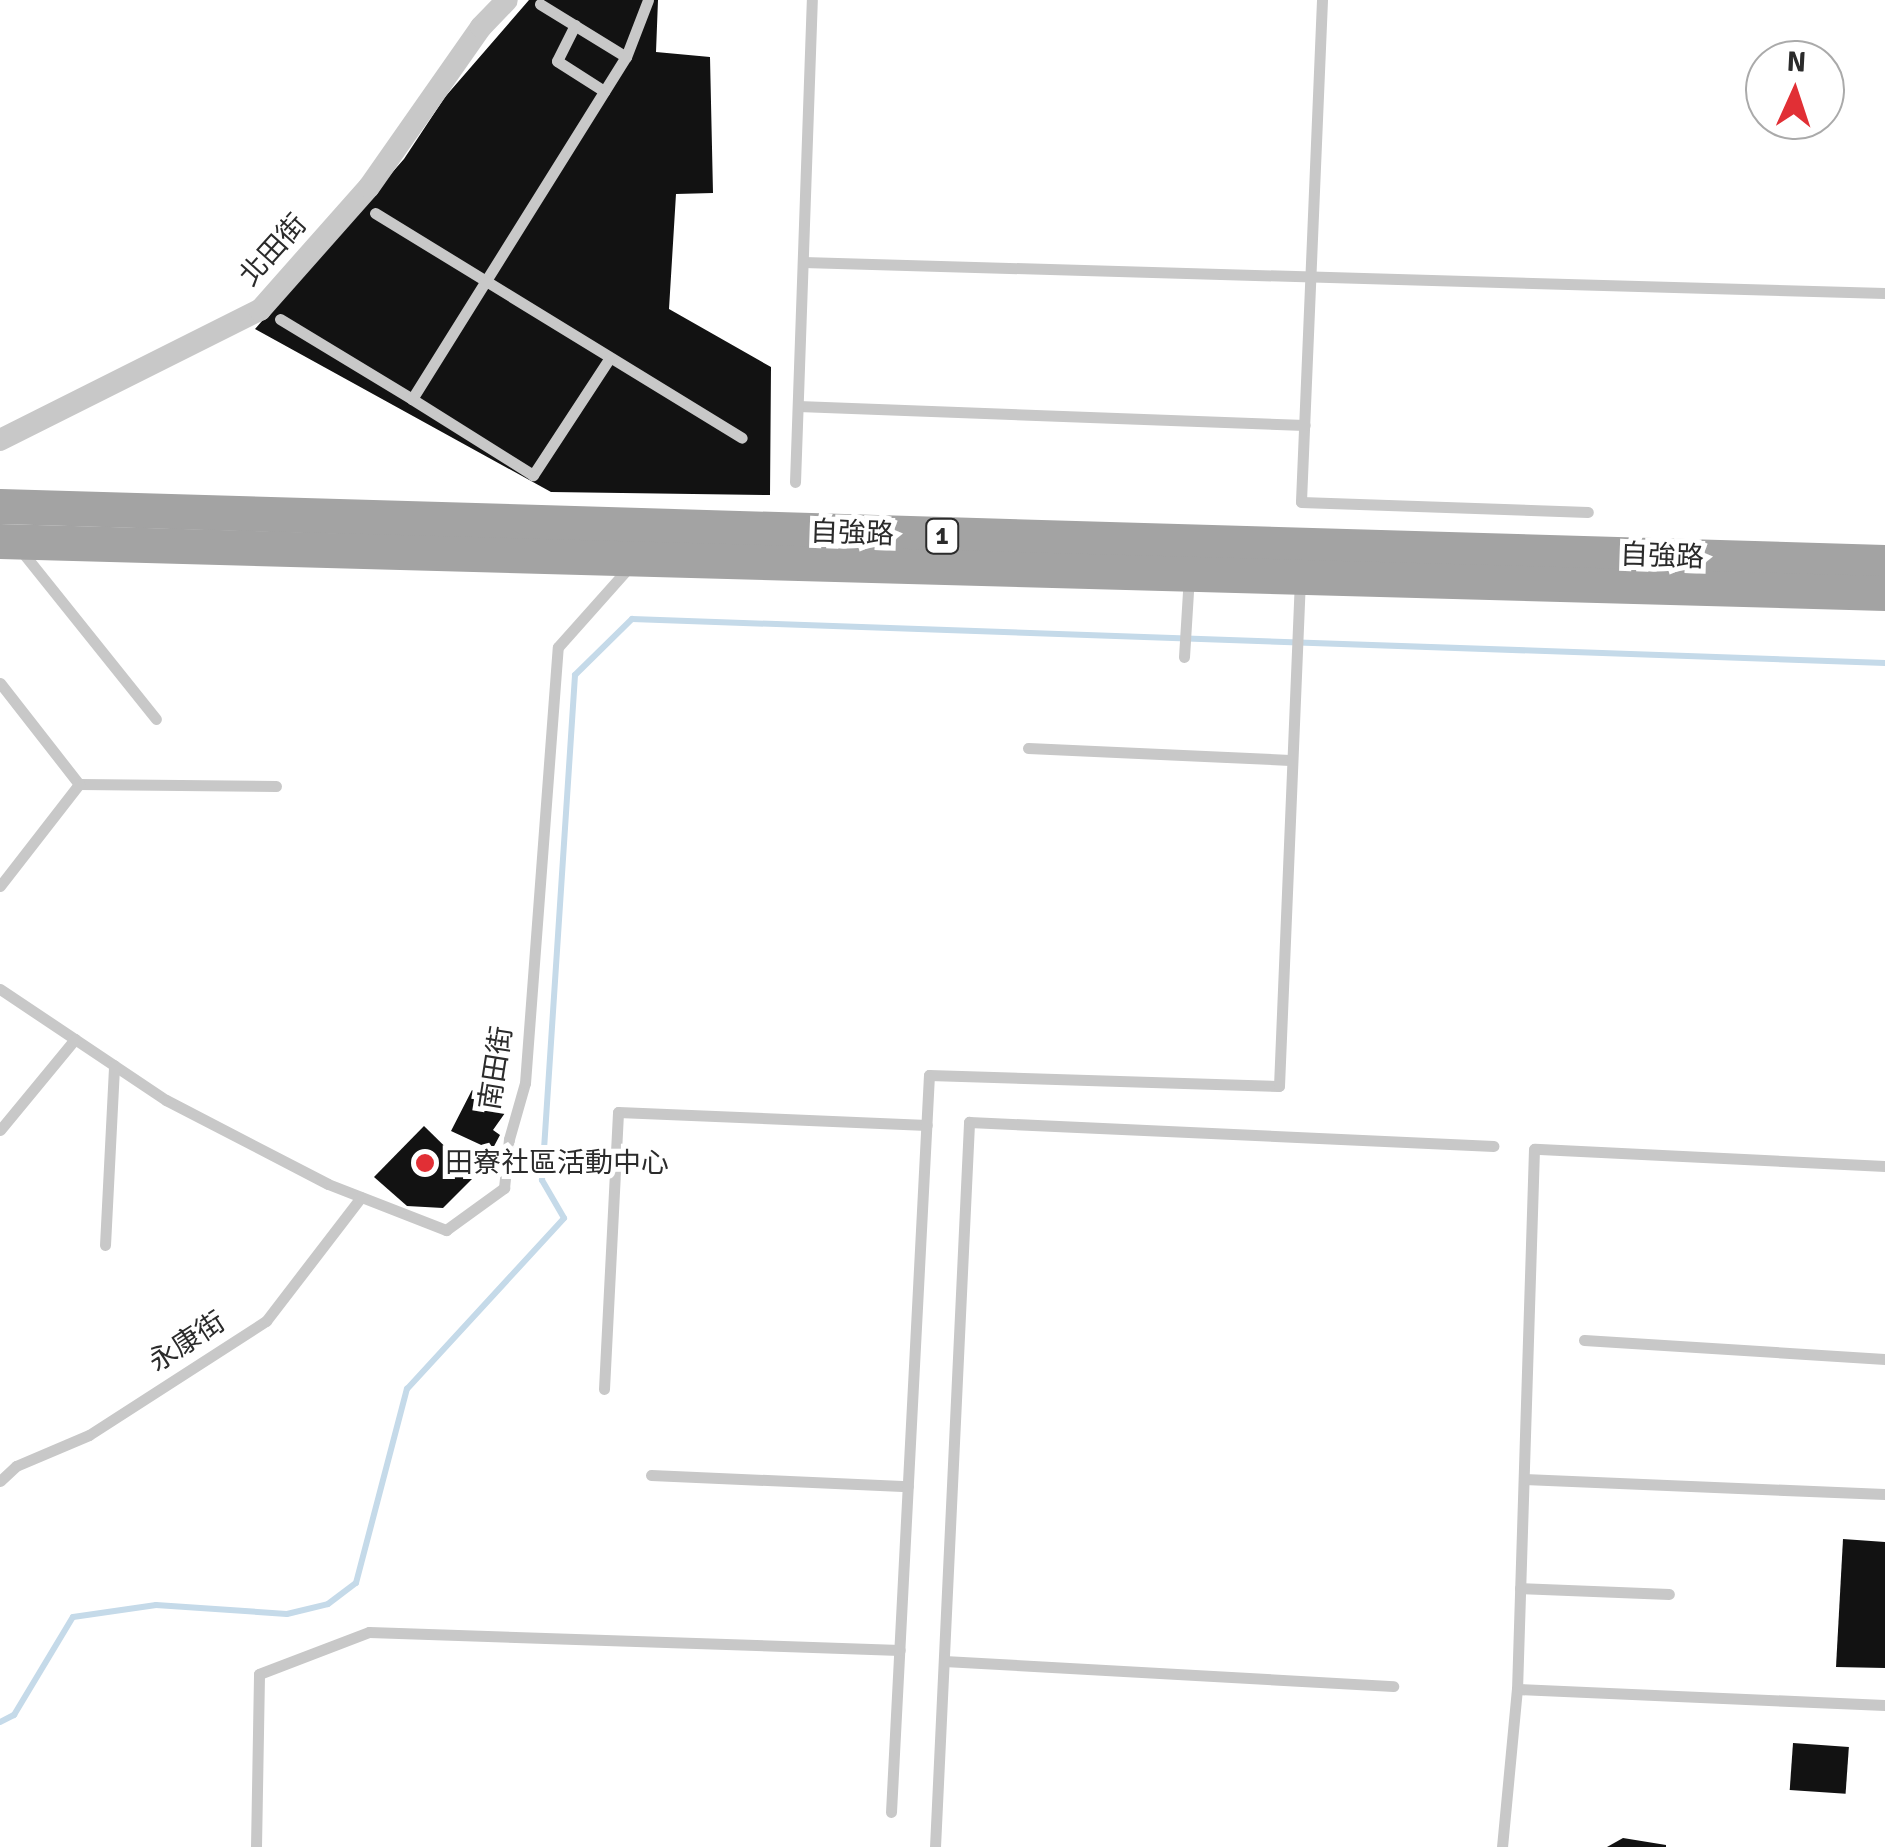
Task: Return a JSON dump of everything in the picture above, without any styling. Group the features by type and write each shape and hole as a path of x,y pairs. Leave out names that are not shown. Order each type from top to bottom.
{"main road":[{"name":"自強路","path":"0,506 1188,574 1299,561 1885,562"},
{"name":"自強路","path":"7,541 638,542"},
{"name":"自強路","path":"1299,561 1885,593"}],"street":[{"name":"北田街","path":"0,440 260,310 369,187 481,27 507,0"}],"lane":[{"path":"412,399 626,57 648,0"},
{"path":"795,482 812,0"},
{"path":"1322,0 1301,502 1588,512"},
{"path":"540,4 626,57"},
{"path":"575,25 557,61 604,91"},
{"path":"375,213 742,438"},
{"path":"803,262 1885,293"},
{"path":"280,320 533,475 610,359"},
{"path":"798,406 1305,425"},
{"path":"7,541 156,719"},
{"name":"南田街","path":"0,989 166,1100 361,1197 446,1230 504,1188 508,1139 524,1084 558,647 638,542"},
{"path":"892,1812 929,1076 1279,1086 1299,561"},
{"path":"1184,656 1188,574"},
{"path":"0,683 79,784"},
{"path":"1028,748 1290,760"},
{"path":"79,784 276,786"},
{"path":"0,886 79,784"},
{"path":"0,1130 75,1039"},
{"path":"106,1246 114,1065"},
{"path":"604,1389 618,1112 926,1126"},
{"path":"935,1847 969,1122 1493,1146"},
{"path":"1502,1847 1517,1689 1534,1149 1885,1166"},
{"name":"永康街","path":"0,1481 16,1466 89,1435 266,1321 361,1197"},
{"path":"1584,1340 1885,1359"},
{"path":"651,1475 908,1486"},
{"path":"1524,1479 1885,1494"},
{"path":"1520,1588 1669,1594"},
{"path":"256,1847 259,1674 369,1632 900,1650"},
{"path":"944,1661 1393,1686"},
{"path":"1517,1689 1885,1705"}],"building":[{"path":"529,0 658,0 656,52 710,57 713,193 676,194 669,309 771,367 770,495 551,492 255,329 404,159 445,97"},
{"path":"472,1090 505,1113 493,1130 500,1135 492,1150 451,1131"},
{"name":"田寮社區活動中心","path":"424,1126 475,1176 443,1208 407,1206 374,1177"},
{"path":"1843,1539 1885,1542 1885,1668 1836,1667"},
{"path":"1793,1743 1849,1747 1846,1794 1790,1790"},
{"path":"1623,1838 1666,1845 1666,1847 1607,1847"}],"waterway":[{"path":"0,1722 14,1715 73,1617 156,1605 287,1614 328,1604 356,1583 407,1389 564,1218 542,1180 575,675 632,619 1885,663"}],"place":[{"name":"田寮社區活動中心","path":"425,1163"}]}
